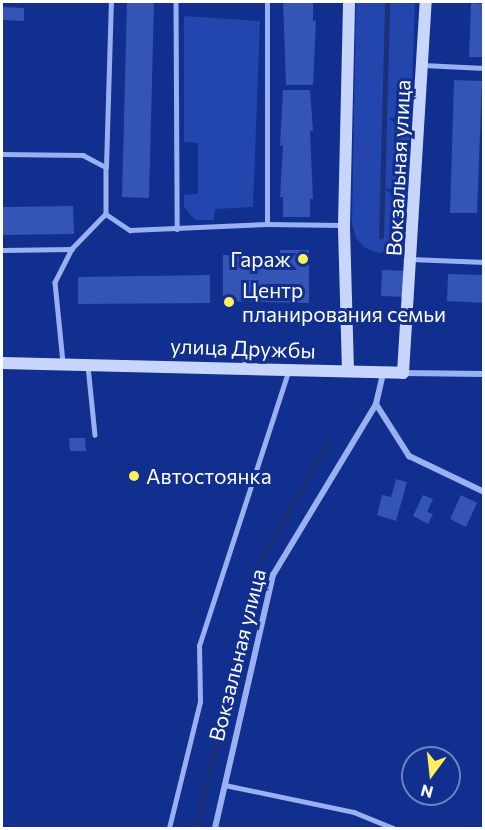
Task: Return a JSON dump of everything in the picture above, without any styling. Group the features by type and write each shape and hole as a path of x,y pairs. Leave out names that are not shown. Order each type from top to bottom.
{"street":[{"path":"348,371 344,225 349,2"},
{"name":"Вокзальная улица","path":"403,373 426,2"},
{"name":"улица Дружбы","path":"2,363 63,362 483,374"},
{"name":"Вокзальная улица","path":"215,828 273,576 376,404 383,372"},
{"path":"376,404 409,456 483,492"}],"lane":[{"path":"63,362 55,282 72,249 106,214 111,2"},
{"path":"176,2 177,229"},
{"path":"267,2 267,224"},
{"path":"423,65 483,68"},
{"path":"2,154 83,155 106,167"},
{"path":"106,214 130,230 267,224 344,225"},
{"path":"2,250 72,249"},
{"path":"411,259 483,262"},
{"path":"245,345 245,368"},
{"path":"88,363 95,435"},
{"path":"169,828 200,702 199,646 289,369"},
{"path":"225,785 354,812 393,828"}],"shaded area":[{"path":"356,2 415,2 407,226 403,240 393,250 379,253 365,248 356,238 352,224"},
{"path":"184,16 260,21 253,207 215,209 214,220 195,220 184,207 184,195 198,194 198,143 184,142"}],"building":[{"path":"127,2 154,2 149,198 122,197"},
{"path":"283,2 313,2 313,21 316,20 313,85 286,85"},
{"path":"471,3 484,4 484,57 469,57"},
{"path":"2,7 24,8 24,21 2,20"},
{"path":"454,80 482,81 477,213 450,213"},
{"path":"283,90 310,90 313,131 310,131 313,199 310,199 310,217 283,217 283,197 280,197 283,145 280,146"},
{"path":"73,206 74,234 2,235 2,207"},
{"path":"280,250 309,250 309,303 223,301 223,255 231,255 231,252 280,256"},
{"path":"382,270 408,271 407,297 381,296"},
{"path":"448,274 484,275 484,303 447,301"},
{"path":"210,275 210,303 78,304 78,277"},
{"path":"69,438 85,438 86,451 70,451"},
{"path":"396,479 407,482 396,521 377,515 382,495 391,497"},
{"path":"423,495 433,499 427,512 433,514 428,524 413,516"},
{"path":"461,495 477,503 466,527 450,519"}],"waterway":[{"path":"381,237 387,2"},
{"path":"196,828 257,566 330,439"}],"place":[{"name":"Гараж","path":"303,259"},
{"name":"Центр планирования семьи","path":"229,302"},
{"name":"Автостоянка","path":"134,476"}]}
